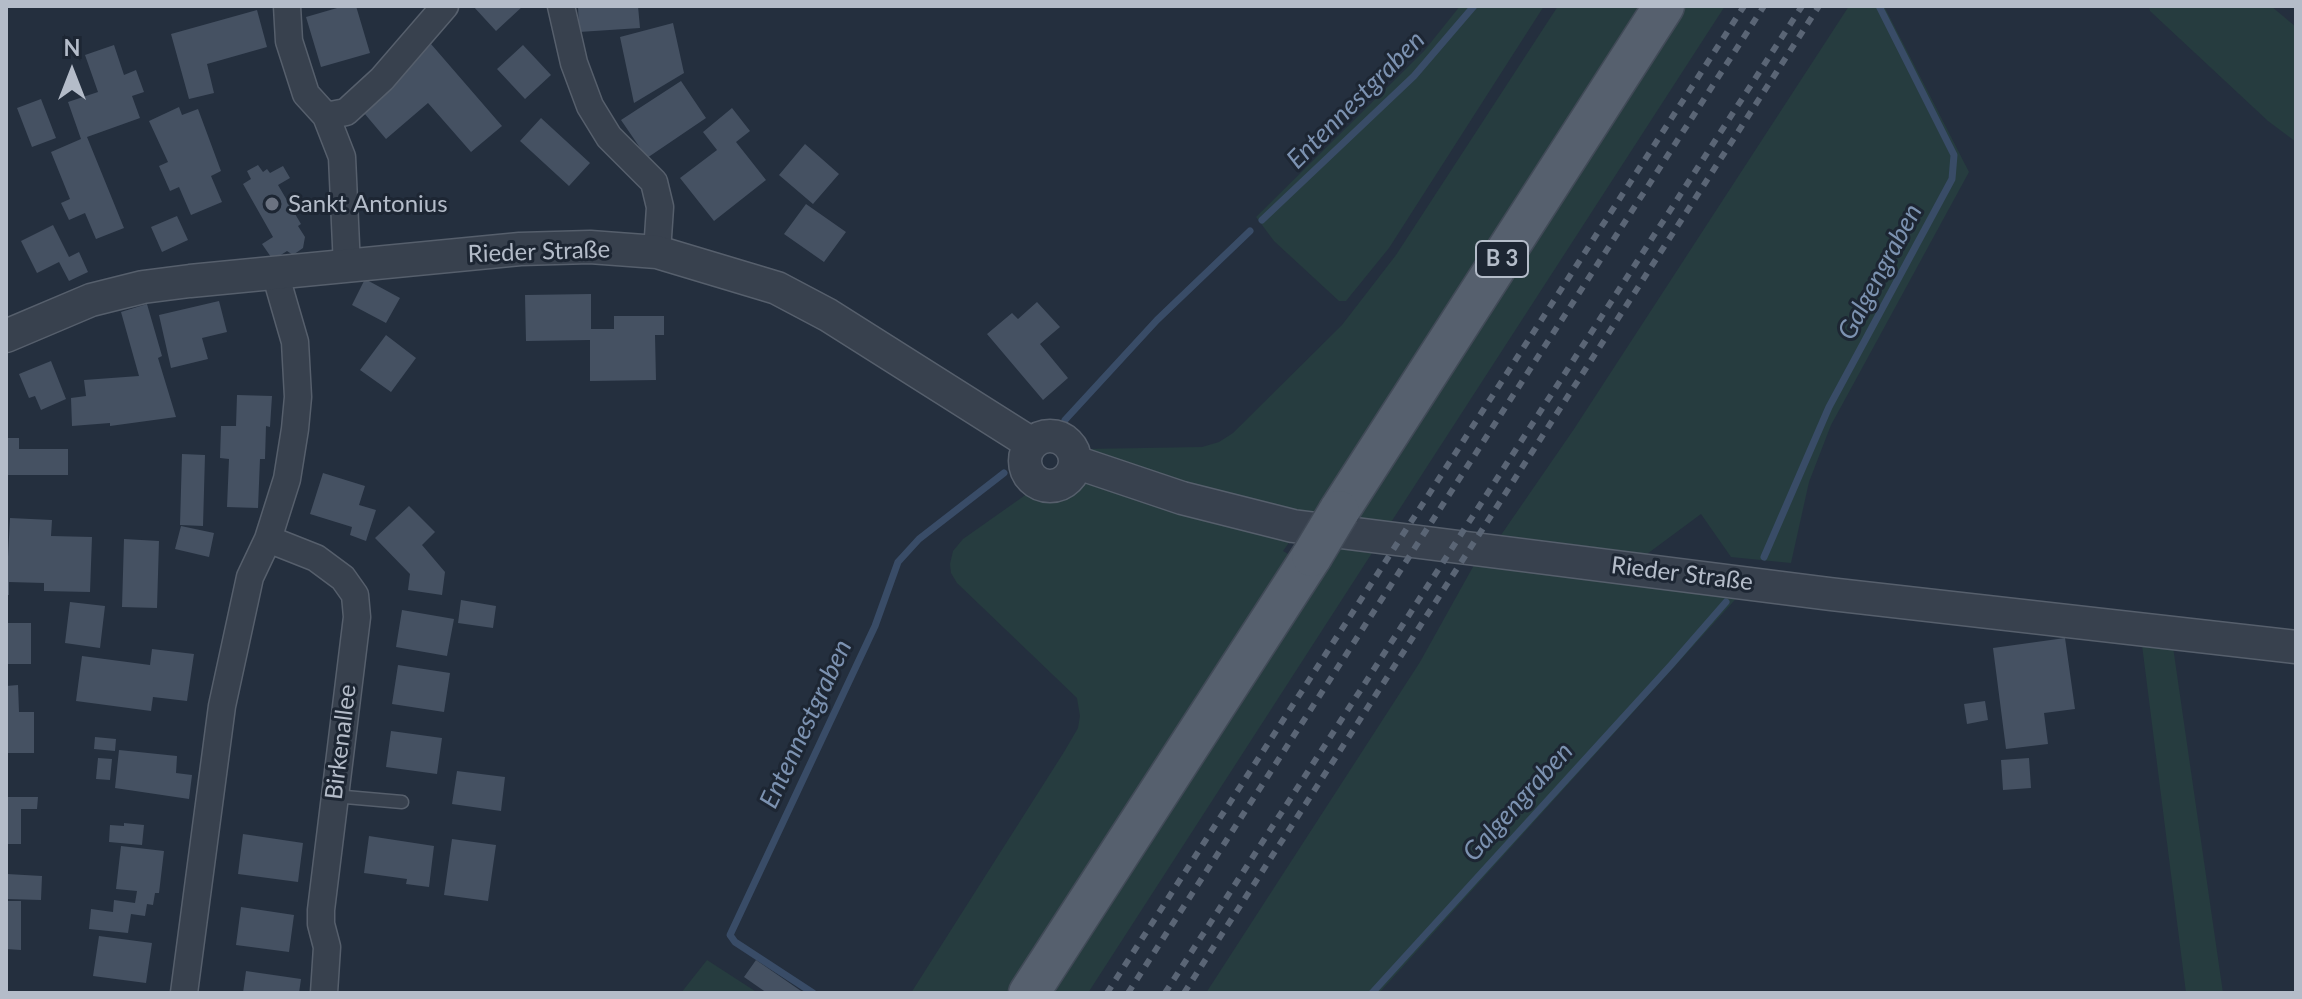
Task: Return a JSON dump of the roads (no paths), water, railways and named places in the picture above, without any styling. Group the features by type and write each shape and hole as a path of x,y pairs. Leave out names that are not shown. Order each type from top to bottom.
{"main road":[{"name":"B 3","path":"1029,993 1664,6"}],"street":[{"path":"287,6 289,41 306,94 326,116 342,157 347,267"},
{"path":"326,116 346,112 382,79 445,6"},
{"path":"561,6 574,63 590,106 609,137 654,182 660,207 657,252"},
{"name":"Rieder Straße","path":"6,336 91,300 143,287 520,249 590,247 657,252 777,288 828,315 1032,444 1046,437 1061,439 1072,449 1075,462 1182,498 1293,526 1830,594 2296,647"},
{"path":"184,993 222,706 250,577 268,539 287,479 298,397 295,342 275,273"},
{"name":"Birkenallee","path":"268,539 316,558 343,578 355,595 357,617 321,910 327,947 324,993"}],"lane":[{"path":"334,796 402,802"}],"waterway":[{"name":"Entennestgraben","path":"1262,220 1414,76 1474,6"},
{"name":"Galgengraben","path":"1764,557 1829,407 1952,179 1954,155 1879,6"},
{"name":"Entennestgraben","path":"1065,420 1157,320 1250,231"},
{"name":"Entennestgraben","path":"813,993 735,942 730,935 875,626 898,562 919,539 1004,473"},
{"name":"Galgengraben","path":"1372,993 1726,602"}],"railway":[{"path":"1107,993 1744,6"},
{"path":"1128,993 1764,6"},
{"path":"1165,993 1802,6"},
{"path":"1184,993 1819,6"}],"place":[{"name":"Sankt Antonius","path":"272,204"}]}
